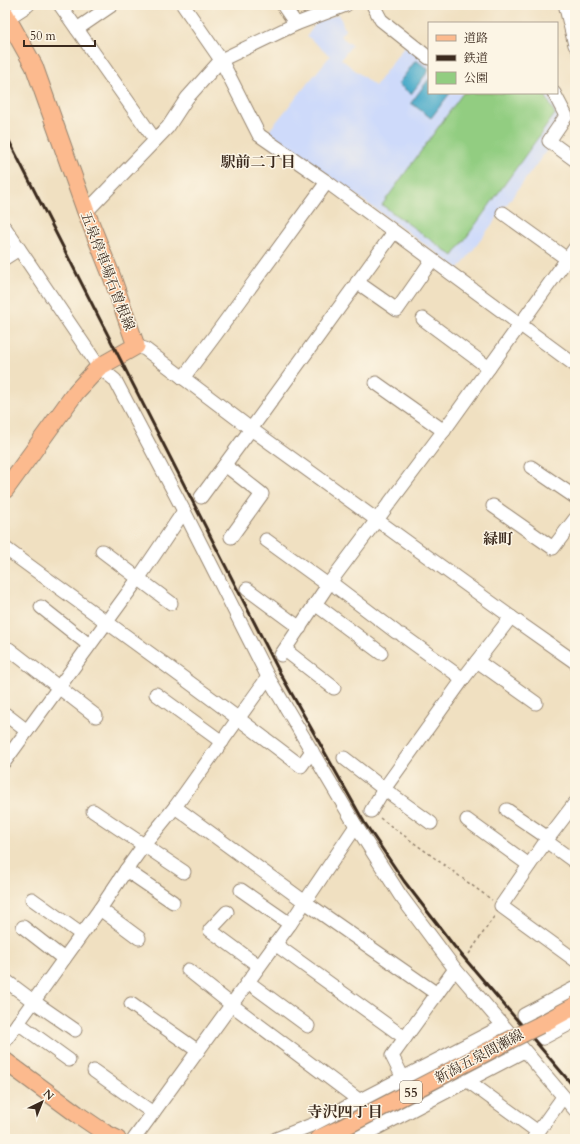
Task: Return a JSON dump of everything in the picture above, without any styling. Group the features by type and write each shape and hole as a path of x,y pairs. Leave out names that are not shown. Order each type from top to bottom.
{"main road":[{"name":"五泉停車場石曽根線","path":"5,490 76,392 99,367 136,346 34,66 6,16"},
{"name":"新潟五泉間瀬線","path":"318,1139 342,1128 575,1006"},
{"path":"5,1061 77,1114 105,1133 117,1139"}],"street":[{"path":"6,16 28,5"},
{"path":"60,5 155,140"},
{"path":"77,29 112,5"},
{"path":"183,5 221,60 259,135 327,182 575,365"},
{"path":"283,5 296,24"},
{"path":"86,212 168,127 187,98 221,60 296,24 344,5"},
{"path":"373,5 381,20 428,57"},
{"path":"575,7 566,8 575,45"},
{"path":"555,94 566,116 548,141 575,160"},
{"path":"183,378 327,182"},
{"path":"503,213 566,259"},
{"path":"5,228 99,367 115,380 184,511 268,677 356,826 400,894 455,969 575,1110"},
{"path":"201,497 394,232"},
{"path":"334,688 283,653 329,583 444,431 575,248"},
{"path":"5,258 19,249"},
{"path":"357,282 397,310 432,260"},
{"path":"423,319 489,368"},
{"path":"136,346 145,350 511,618 575,662"},
{"path":"376,383 444,431"},
{"path":"225,465 262,494 231,537"},
{"path":"531,467 575,497"},
{"path":"493,506 553,548 575,519"},
{"path":"5,761 138,579 184,511"},
{"path":"266,540 463,679"},
{"path":"5,548 239,718 301,766 312,751"},
{"path":"102,551 171,603"},
{"path":"247,589 300,628"},
{"path":"315,604 381,653"},
{"path":"41,607 89,645"},
{"path":"371,811 384,789 463,679 511,618"},
{"path":"9,649 96,716"},
{"path":"477,661 536,703"},
{"path":"5,1041 100,909 126,870 175,807 268,677"},
{"path":"156,694 222,742"},
{"path":"5,714 27,731"},
{"path":"344,758 384,789 431,822"},
{"path":"575,803 501,906 575,960"},
{"path":"175,807 305,902 437,994"},
{"path":"507,810 575,862"},
{"path":"93,811 184,872"},
{"path":"467,820 529,865"},
{"path":"134,1139 290,924 356,826"},
{"path":"126,870 173,902"},
{"path":"241,890 290,924"},
{"path":"32,899 81,934"},
{"path":"100,909 139,938"},
{"path":"227,912 210,930 259,966"},
{"path":"23,927 64,959"},
{"path":"275,944 405,1038"},
{"path":"404,1078 392,1056 455,969"},
{"path":"188,970 360,1101"},
{"path":"5,980 75,1030"},
{"path":"248,982 308,1026"},
{"path":"575,988 524,1015 543,1038 575,1021"},
{"path":"131,1004 198,1051"},
{"path":"18,1023 69,1060"},
{"path":"276,1139 314,1124 503,1026"},
{"path":"356,1139 524,1050"},
{"path":"94,1071 153,1113"},
{"path":"468,1080 535,1135 563,1097"}],"path":[{"path":"371,811 501,906 469,954"}],"shaded area":[{"path":"339,14 345,30 340,36 352,45 341,59 375,86 406,44 428,61 428,94 550,94 559,112 558,121 550,146 459,269 268,132 330,56 307,36 317,22"}],"green space":[{"path":"462,94 545,94 555,114 453,256 382,205"}],"water":[{"path":"416,60 428,69 411,94 398,84"},
{"path":"428,80 428,94 449,94 431,118 411,103"}],"waterway":[{"path":"572,48 575,62"}],"railway":[{"path":"5,133 280,673 364,822 404,881 454,946 575,1088"}],"district":[{"name":"駅前二丁目","path":"258,162"},
{"name":"緑町","path":"498,539"},
{"name":"寺沢四丁目","path":"345,1112"}]}
